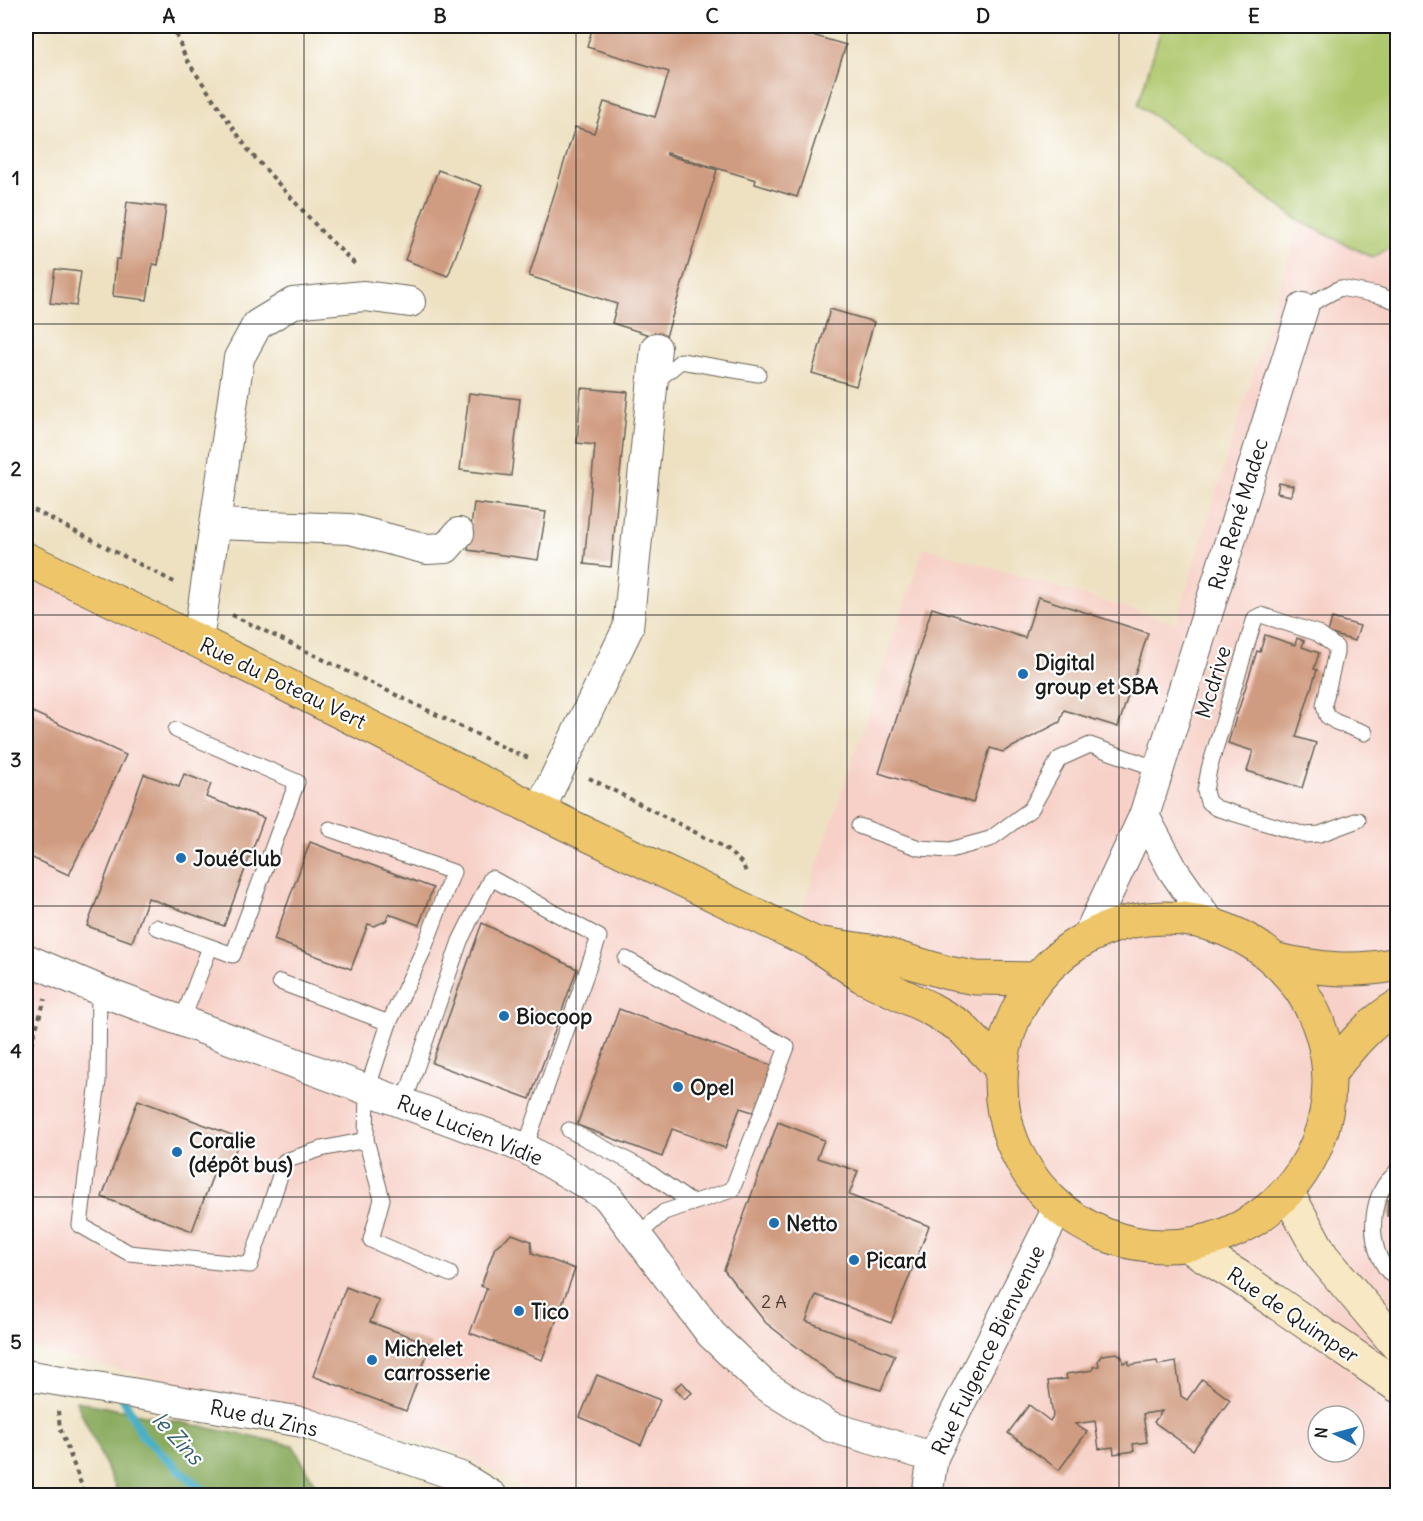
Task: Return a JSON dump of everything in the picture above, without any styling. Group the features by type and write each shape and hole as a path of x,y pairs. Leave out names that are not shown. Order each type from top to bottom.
{"main road":[{"name":"Rue du Poteau Vert","path":"26,559 198,641 539,811 814,943 862,976 929,1008 960,1026 1001,1068"},
{"path":"1179,917 1210,923 1241,936 1276,960 1297,984 1314,1012 1324,1042 1329,1074 1326,1117 1311,1157 1287,1192 1252,1222 1210,1240 1187,1245 1153,1246 1119,1240 1087,1227 1058,1208 1032,1179 1013,1145 1002,1107 1001,1068 1012,1021 1036,979 1060,955 1088,936 1116,924 1147,918 1179,917"},
{"name":"Rue du Poteau Vert","path":"814,943 877,952 948,973 976,978 1036,979"},
{"path":"1276,960 1314,968 1354,971 1398,964"},
{"path":"1329,1074 1354,1042 1380,1016 1398,1006"},
{"name":"Rue de Quimper","path":"1287,1192 1322,1256 1398,1346"},
{"name":"Rue de Quimper","path":"1187,1245 1241,1278 1398,1386"}],"street":[{"path":"198,641 239,358 257,325 293,303 364,296 400,300"},
{"name":"Rue René Madec","path":"1088,936 1143,816 1303,308"},
{"path":"539,811 628,628 656,348"},
{"path":"215,524 350,529 427,549 446,548 459,533"},
{"path":"1143,816 1173,870 1210,923"},
{"name":"Rue Lucien Vidie","path":"26,959 99,990 525,1148 607,1196 711,1334 764,1385 831,1427 933,1457"},
{"name":"Rue Fulgence Bienvenue","path":"931,1494 933,1457 1058,1208"},
{"name":"Rue du Zins","path":"26,1375 302,1422 461,1478 492,1496"}],"lane":[{"name":"Rue René Madec","path":"1303,308 1340,288 1378,295 1398,302"},
{"path":"652,384 681,361 758,374"},
{"name":"Mcdrive","path":"1358,820 1320,834 1305,835 1216,808 1208,802 1205,791 1209,769 1255,618 1262,615 1317,633 1336,647 1324,705 1327,716 1336,722 1365,733"},
{"path":"156,927 233,955 297,782 176,730"},
{"path":"858,826 919,848 950,850 990,840 1031,810 1059,759 1090,745 1158,769"},
{"path":"330,829 453,872 423,951 389,1023 367,1090 366,1140 382,1200 371,1240 450,1274"},
{"path":"404,1103 460,941 491,878 599,937 525,1148"},
{"path":"182,1021 210,946"},
{"path":"626,959 787,1047 732,1190 664,1212 637,1236"},
{"path":"280,982 389,1023"},
{"path":"99,990 98,1081 80,1224 129,1253 250,1265 285,1161 321,1149 366,1140"},
{"path":"568,1130 644,1169 692,1203"},
{"path":"1397,1171 1383,1186 1377,1203 1374,1226 1375,1241 1383,1263 1392,1276 1398,1280"}],"path":[{"path":"173,26 186,59 249,151 322,232 400,300"},
{"path":"26,506 226,612 512,751 559,770 592,778 722,846 742,863 750,879"},
{"path":"26,1061 56,972"},
{"path":"56,1380 60,1428 83,1489 88,1496"}],"shaded area":[{"path":"1300,221 1373,258 1397,242 1397,1495 539,1495 451,1449 26,1347 26,559 794,934 924,547 1176,623"}],"green space":[{"path":"1162,26 1397,26 1397,242 1373,258 1300,221 1138,105"},
{"path":"76,1401 293,1445 321,1495 119,1495"}],"building":[{"path":"593,26 781,26 846,45 797,197 755,184 756,180 667,153 667,155 717,170 665,340 612,323 617,304 529,276 575,127 594,133 604,102 655,117 669,72 587,47"},
{"path":"438,170 482,186 448,276 405,260"},
{"path":"127,202 166,207 158,265 153,264 147,300 113,296 116,259 120,259"},
{"path":"55,269 81,272 76,306 50,303"},
{"path":"830,309 874,322 856,386 812,373"},
{"path":"581,388 628,392 611,567 584,564 595,445 577,443"},
{"path":"469,393 520,399 511,476 460,470"},
{"path":"1279,483 1293,486 1291,496 1277,493"},
{"path":"474,503 546,512 538,560 468,550"},
{"name":"Digital group et SBA","path":"1038,597 1148,633 1118,727 1064,710 1060,722 1003,752 990,748 973,803 879,773 932,608 1025,638"},
{"path":"1332,618 1360,626 1355,641 1328,633"},
{"path":"1265,635 1295,645 1297,638 1304,641 1302,647 1319,653 1314,669 1317,670 1296,737 1316,743 1302,788 1247,771 1253,751 1228,743 1257,651 1260,652"},
{"path":"26,709 126,755 69,875 26,855"},
{"name":"JouéClub","path":"144,774 179,787 184,774 211,784 206,797 264,818 224,926 148,898 132,942 87,926"},
{"path":"310,842 433,888 419,925 389,914 386,921 374,926 368,924 351,969 274,940"},
{"name":"Biocoop","path":"482,923 577,969 530,1099 432,1063"},
{"name":"Opel","path":"619,1009 773,1066 756,1113 740,1108 725,1148 672,1129 662,1157 577,1125"},
{"name":"Coralie (dépôt bus)","path":"138,1100 240,1138 228,1171 216,1167 192,1231 102,1197"},
{"path":"778,1122 824,1140 817,1158 858,1171 849,1195 929,1226 891,1323 816,1295 806,1321 895,1355 881,1390 836,1377 766,1323 724,1270"},
{"path":"1388,1200 1398,1200 1398,1216 1387,1216"},
{"name":"Tico","path":"512,1234 531,1241 532,1253 575,1269 542,1360 470,1333 487,1288 481,1286 495,1247"},
{"name":"Michelet carrosserie","path":"346,1287 379,1300 370,1322 431,1344 406,1411 313,1376"},
{"path":"1117,1353 1122,1357 1123,1363 1129,1361 1129,1365 1157,1361 1158,1365 1176,1362 1181,1396 1187,1400 1202,1379 1230,1400 1193,1450 1154,1422 1162,1411 1143,1414 1147,1442 1133,1444 1134,1451 1114,1454 1113,1447 1099,1449 1095,1421 1075,1424 1087,1432 1059,1470 1008,1433 1029,1405 1050,1421 1053,1416 1048,1381 1067,1379 1066,1374 1093,1370 1093,1367 1099,1366 1098,1360 1102,1355"},
{"path":"597,1375 660,1400 641,1445 580,1417"},
{"path":"682,1382 692,1393 684,1399 675,1388"},
{"path":"26,1463 31,1464 26,1483"}],"waterway":[{"name":"le Zins","path":"123,1398 142,1435 197,1486 213,1496"}],"place":[{"name":"Digital group et SBA","path":"1023,674"},
{"name":"JouéClub","path":"181,858"},
{"name":"Biocoop","path":"504,1016"},
{"name":"Opel","path":"678,1087"},
{"name":"Coralie (dépôt bus)","path":"177,1152"},
{"name":"Netto","path":"774,1223"},
{"name":"Picard","path":"854,1260"},
{"name":"Tico","path":"519,1311"},
{"name":"Michelet carrosserie","path":"372,1360"}]}
